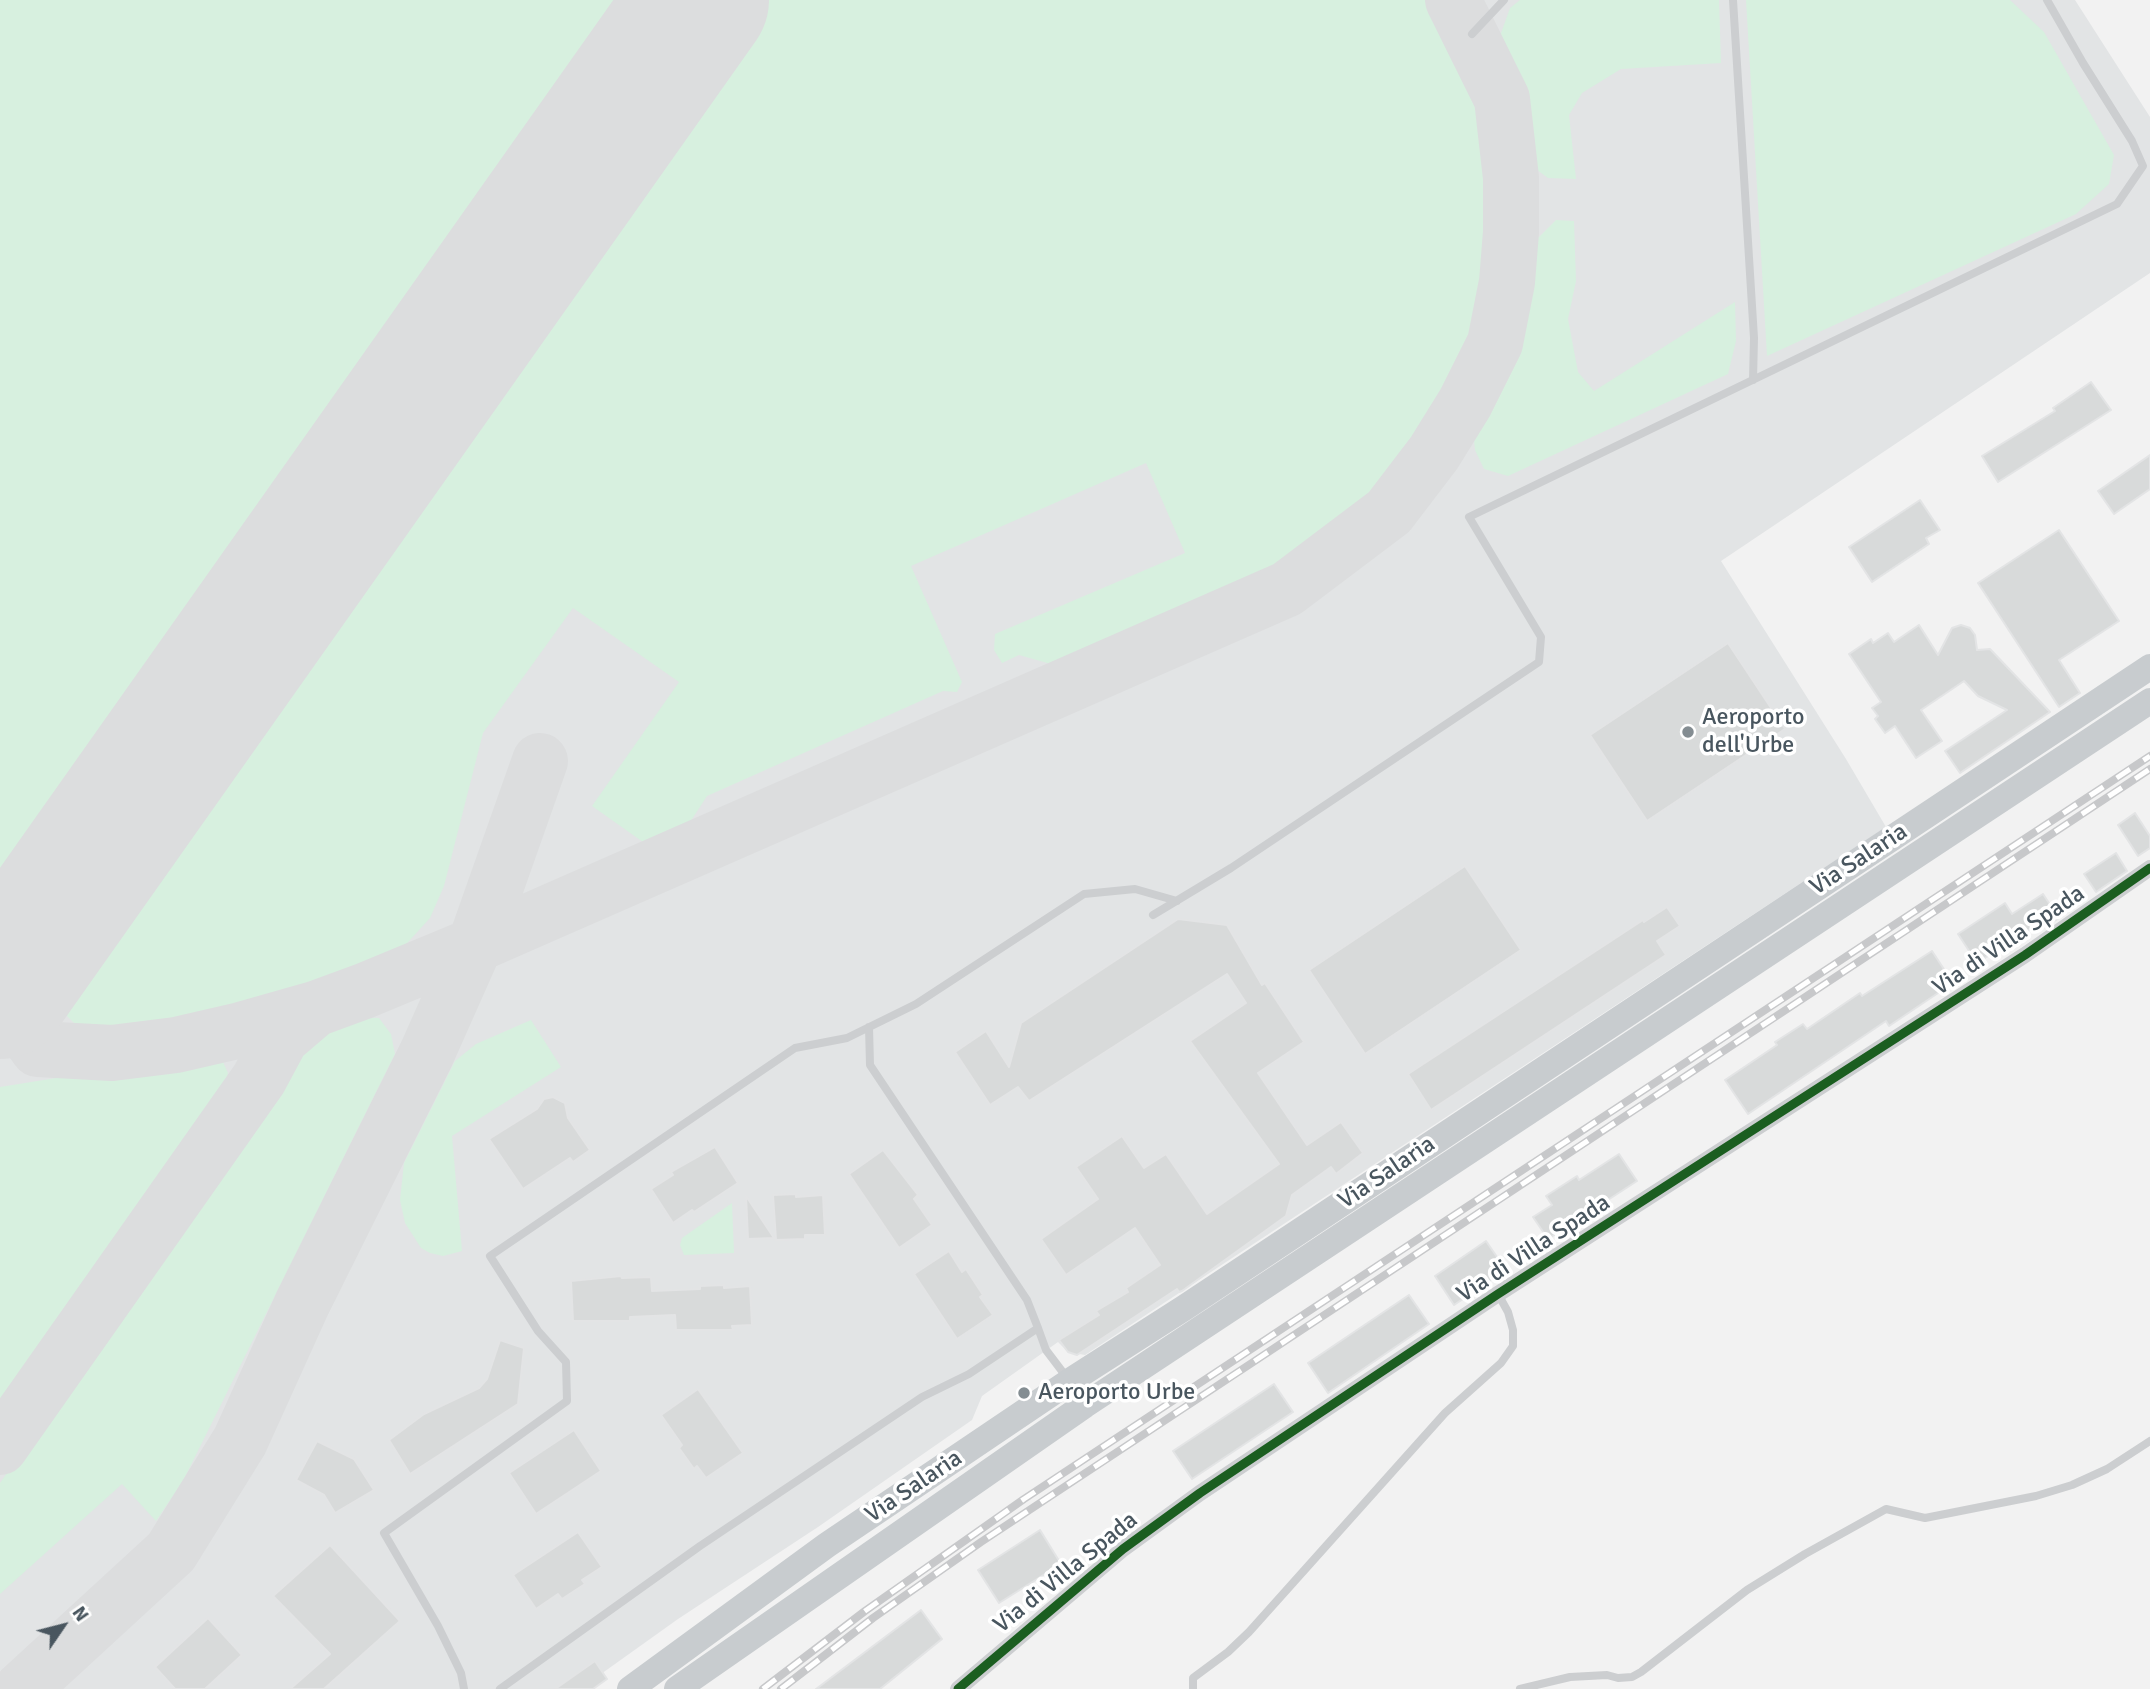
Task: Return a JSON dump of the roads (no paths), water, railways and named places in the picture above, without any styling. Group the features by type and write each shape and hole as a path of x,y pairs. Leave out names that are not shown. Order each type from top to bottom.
{"main road":[{"name":"Via Salaria","path":"630,1689 827,1545 1070,1381 2150,667"},
{"name":"Via Salaria","path":"677,1689 1085,1405 2150,701"}],"street":[{"name":"Via di Villa Spada","path":"958,1689 1123,1549 1210,1486 1498,1294 2025,955 2150,868"},
{"path":"1070,1381 1085,1405"}],"lane":[{"path":"1472,34 1504,0"},
{"path":"1733,0 1754,338 1753,380"},
{"path":"1153,915 1231,868 1539,662 1541,637 1469,517 2118,204 2143,166 2132,141 2048,0"},
{"path":"464,1689 461,1673 438,1626 384,1533 567,1401 566,1362 538,1331 490,1256 795,1048 847,1038 916,1004 1084,894 1135,889 1177,901"},
{"path":"869,1027 870,1065 1027,1300 1046,1350 1070,1381"},
{"path":"1193,1689 1192,1678 1228,1652 1249,1632 1445,1413 1502,1363 1513,1346 1513,1330 1508,1312 1498,1294"},
{"path":"500,1689 711,1538 922,1397 969,1374 1038,1328"},
{"path":"1520,1689 1570,1677 1632,1677 1747,1590 1886,1509 1925,1518 2036,1496 2072,1485 2107,1469 2150,1441"}],"railway":[{"path":"763,1689 865,1611 1024,1499 2150,756"},
{"path":"781,1689 873,1618 981,1542 2150,769"}],"place":[{"name":"Aeroporto dell'Urbe","path":"1688,732"},
{"name":"Aeroporto Urbe","path":"1024,1393"}]}
